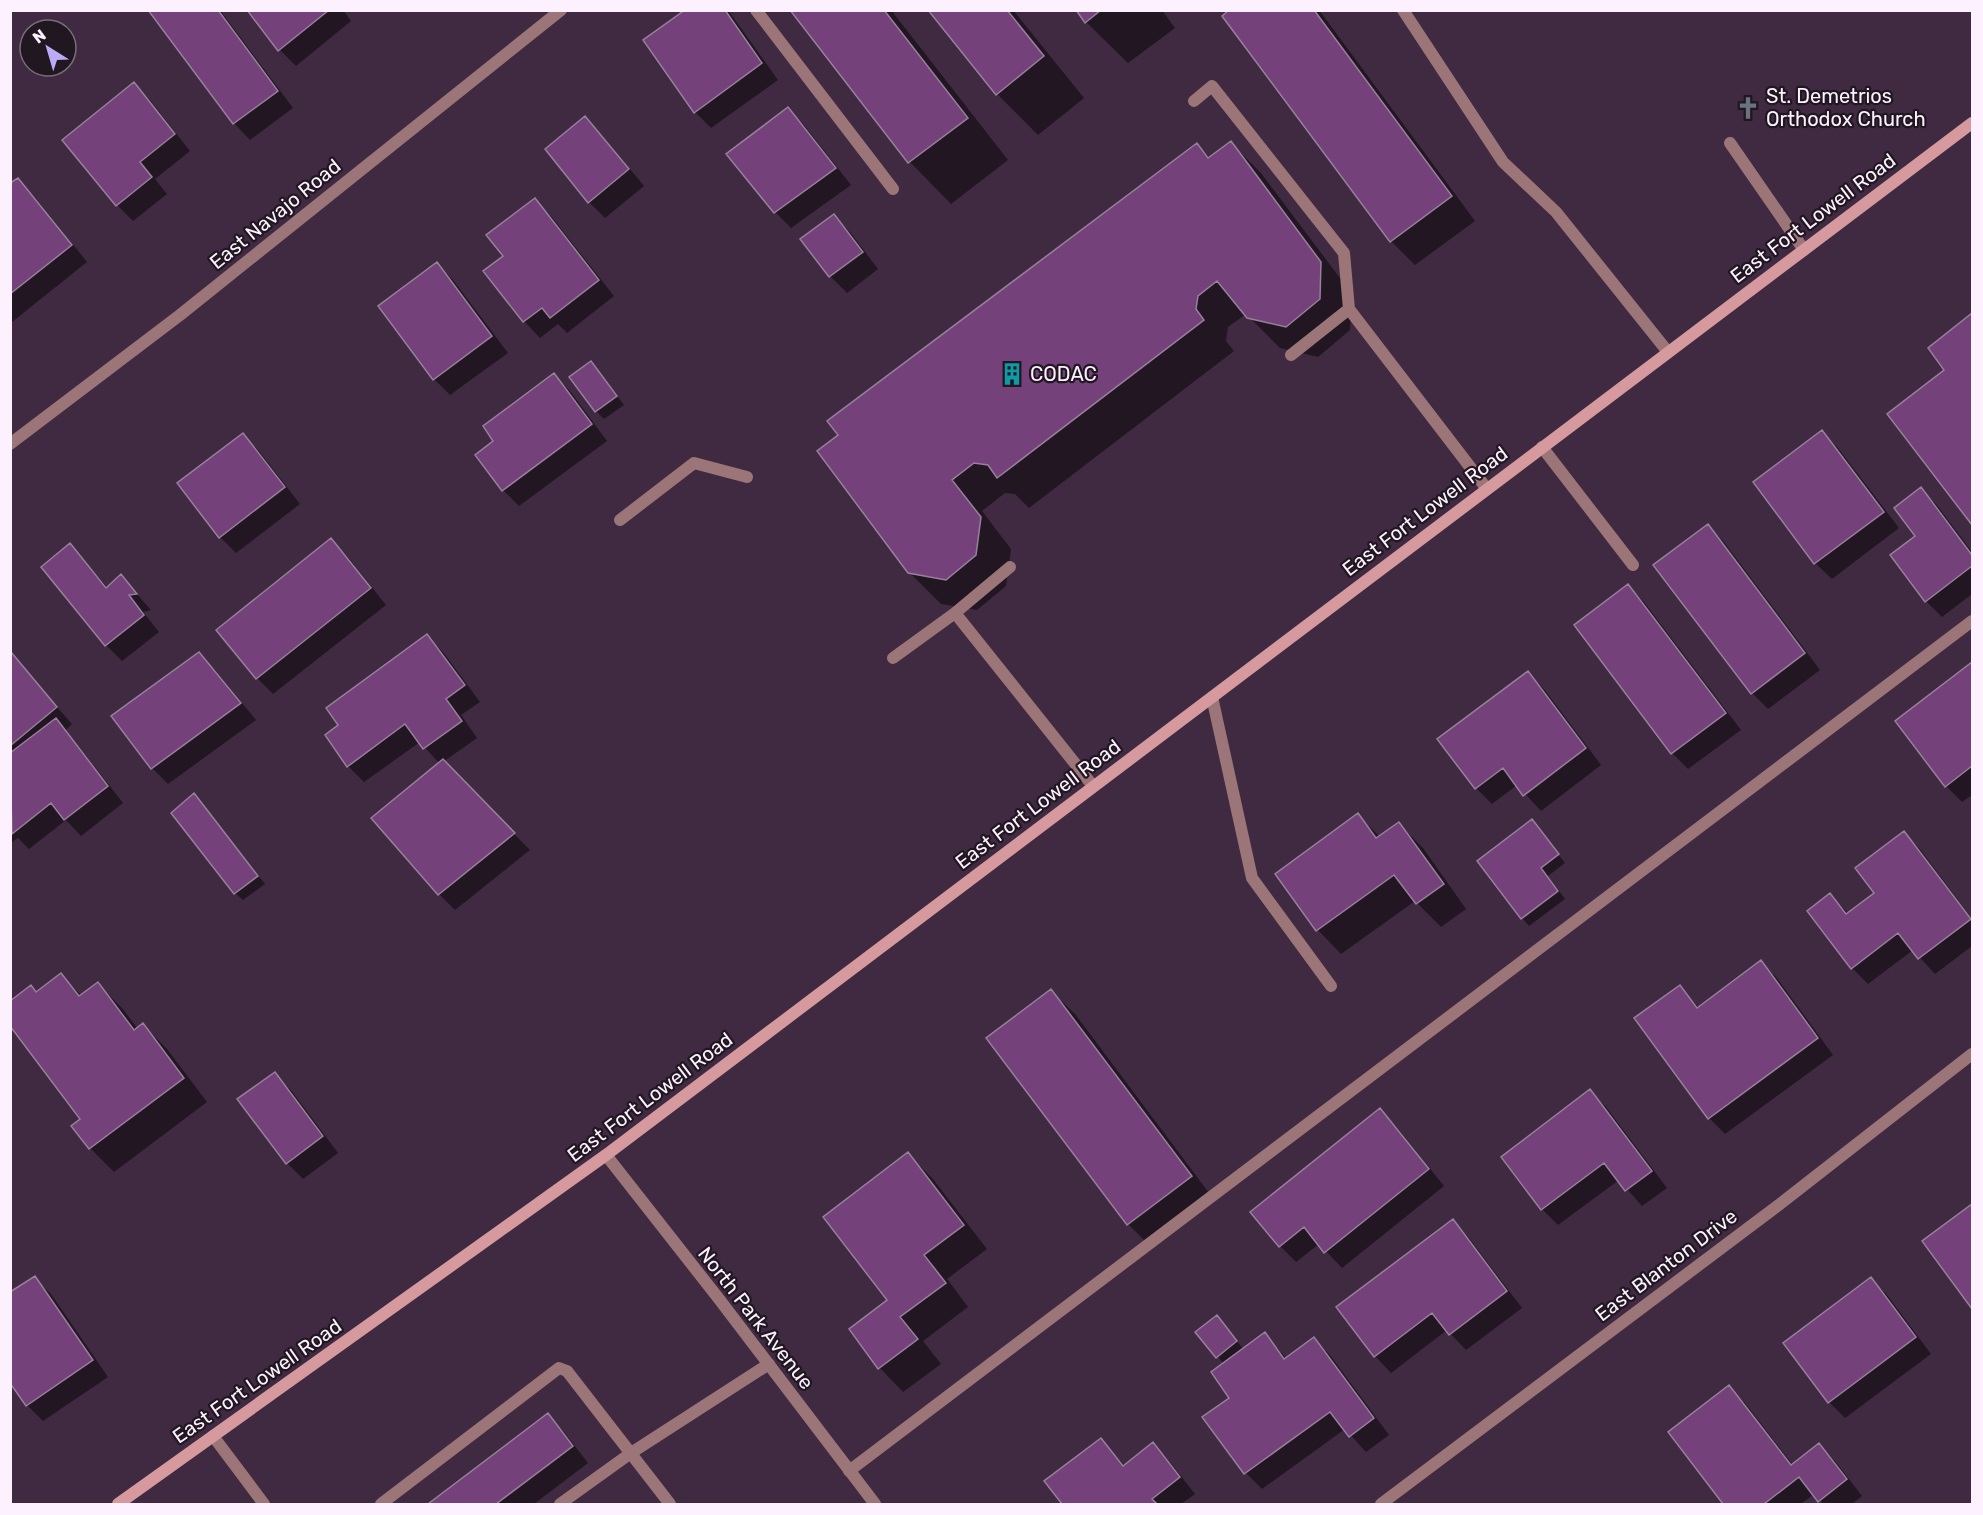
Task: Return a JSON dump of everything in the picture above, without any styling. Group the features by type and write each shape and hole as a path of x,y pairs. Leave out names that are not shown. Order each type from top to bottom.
{"main road":[{"name":"East Fort Lowell Road","path":"118,1504 606,1155 1972,123"}],"street":[{"name":"East Navajo Road","path":"10,444 180,315 561,10"},
{"path":"756,10 892,189"},
{"path":"1403,10 1503,162 1557,212 1668,352"},
{"path":"1194,101 1212,86 1344,253 1349,309 1487,489"},
{"path":"1730,143 1804,250"},
{"path":"1291,355 1349,309"},
{"path":"1542,447 1633,565"},
{"path":"620,520 694,463 747,477"},
{"path":"893,658 954,613 1010,567"},
{"path":"954,613 1093,786"},
{"path":"849,1471 1972,621"},
{"path":"1212,697 1252,878 1331,987"},
{"name":"East Blanton Drive","path":"1381,1504 1780,1204 1972,1054"},
{"name":"North Park Avenue","path":"606,1155 875,1504"},
{"path":"560,1504 631,1453 769,1364"},
{"path":"381,1504 559,1368 567,1371 670,1504"},
{"path":"213,1436 264,1504"}],"building":[{"path":"148,10 218,10 278,91 233,124"},
{"path":"247,10 329,10 278,51"},
{"path":"685,10 725,10 762,63 694,113 643,40"},
{"path":"790,10 884,10 968,118 908,163"},
{"path":"928,10 1007,10 1044,56 996,95"},
{"path":"1076,10 1101,10 1085,23"},
{"path":"1229,10 1314,10 1452,196 1390,242 1222,16"},
{"path":"134,82 175,134 140,162 152,177 116,206 62,140"},
{"path":"788,107 836,168 774,213 726,154"},
{"path":"585,116 629,169 588,203 545,149"},
{"name":"CODAC","path":"1231,141 1321,262 1320,299 1286,327 1247,318 1217,281 1198,296 1196,309 1204,320 997,478 988,465 974,463 952,480 981,517 976,555 946,580 908,573 817,451 838,435 827,421 1197,143 1208,158"},
{"path":"18,178 72,245 10,294 10,183"},
{"path":"535,198 599,280 550,318 542,308 523,322 483,271 503,256 486,235"},
{"path":"834,214 863,252 829,277 800,239"},
{"path":"437,262 492,336 433,380 378,306"},
{"path":"1972,313 1972,525 1887,414 1944,370 1928,348"},
{"path":"591,361 617,396 595,412 569,377"},
{"path":"554,373 592,424 502,491 475,455 493,441 483,426"},
{"path":"1822,430 1884,512 1814,564 1753,482"},
{"path":"243,433 285,487 219,538 177,483"},
{"path":"1921,487 1972,555 1972,566 1925,602 1890,555 1915,536 1894,508"},
{"path":"1708,524 1805,653 1751,694 1653,565"},
{"path":"331,538 371,588 256,679 216,630"},
{"path":"70,543 106,588 121,574 137,594 129,595 144,615 105,646 41,567"},
{"path":"1628,584 1726,713 1671,754 1574,625"},
{"path":"427,634 465,685 446,699 462,721 423,749 405,724 347,767 325,735 338,725 326,708"},
{"path":"10,652 57,707 10,746"},
{"path":"199,652 241,703 151,769 111,716"},
{"path":"1972,662 1972,766 1945,787 1895,721"},
{"path":"1528,671 1586,748 1523,796 1503,768 1475,789 1437,739"},
{"path":"56,718 108,786 64,820 51,803 12,834 10,753"},
{"path":"443,759 515,833 438,895 371,818"},
{"path":"194,793 258,876 234,894 171,813"},
{"path":"1358,813 1376,838 1399,822 1444,884 1416,904 1394,875 1316,931 1275,874"},
{"path":"1532,819 1559,854 1541,868 1558,891 1521,919 1477,861"},
{"path":"1904,831 1971,919 1918,959 1898,933 1851,969 1807,911 1830,893 1846,914 1874,893 1855,868"},
{"path":"1761,960 1818,1038 1708,1119 1634,1018 1680,985 1697,1008"},
{"path":"61,973 79,996 98,982 134,1030 143,1023 184,1078 89,1149 71,1126 80,1119 10,1026 10,1001 31,985 36,992"},
{"path":"1051,989 1192,1176 1127,1225 986,1038"},
{"path":"275,1072 323,1136 286,1164 237,1099"},
{"path":"1590,1089 1652,1171 1625,1191 1604,1163 1541,1210 1501,1157"},
{"path":"1380,1108 1429,1169 1324,1253 1304,1227 1279,1247 1250,1212"},
{"path":"908,1152 964,1225 924,1255 946,1283 900,1317 918,1339 878,1369 849,1329 887,1300 823,1217"},
{"path":"1972,1204 1972,1309 1922,1241"},
{"path":"1453,1219 1507,1291 1449,1335 1432,1313 1374,1357 1336,1307"},
{"path":"35,1276 93,1360 26,1406 10,1383 10,1292"},
{"path":"1871,1277 1916,1337 1828,1403 1783,1343"},
{"path":"1217,1315 1237,1341 1216,1358 1195,1332"},
{"path":"1265,1332 1284,1359 1314,1337 1374,1418 1349,1437 1330,1412 1244,1474 1202,1417 1229,1398 1211,1372"},
{"path":"1729,1385 1791,1465 1819,1443 1847,1479 1818,1502 1799,1477 1764,1504 1723,1504 1668,1432"},
{"path":"548,1413 573,1446 496,1504 428,1504"},
{"path":"1101,1438 1123,1466 1153,1442 1180,1477 1152,1499 1157,1504 1062,1504 1044,1481"}],"place":[{"name":"St. Demetrios Orthodox Church","path":"1748,108"},
{"name":"CODAC","path":"1012,374"}]}
